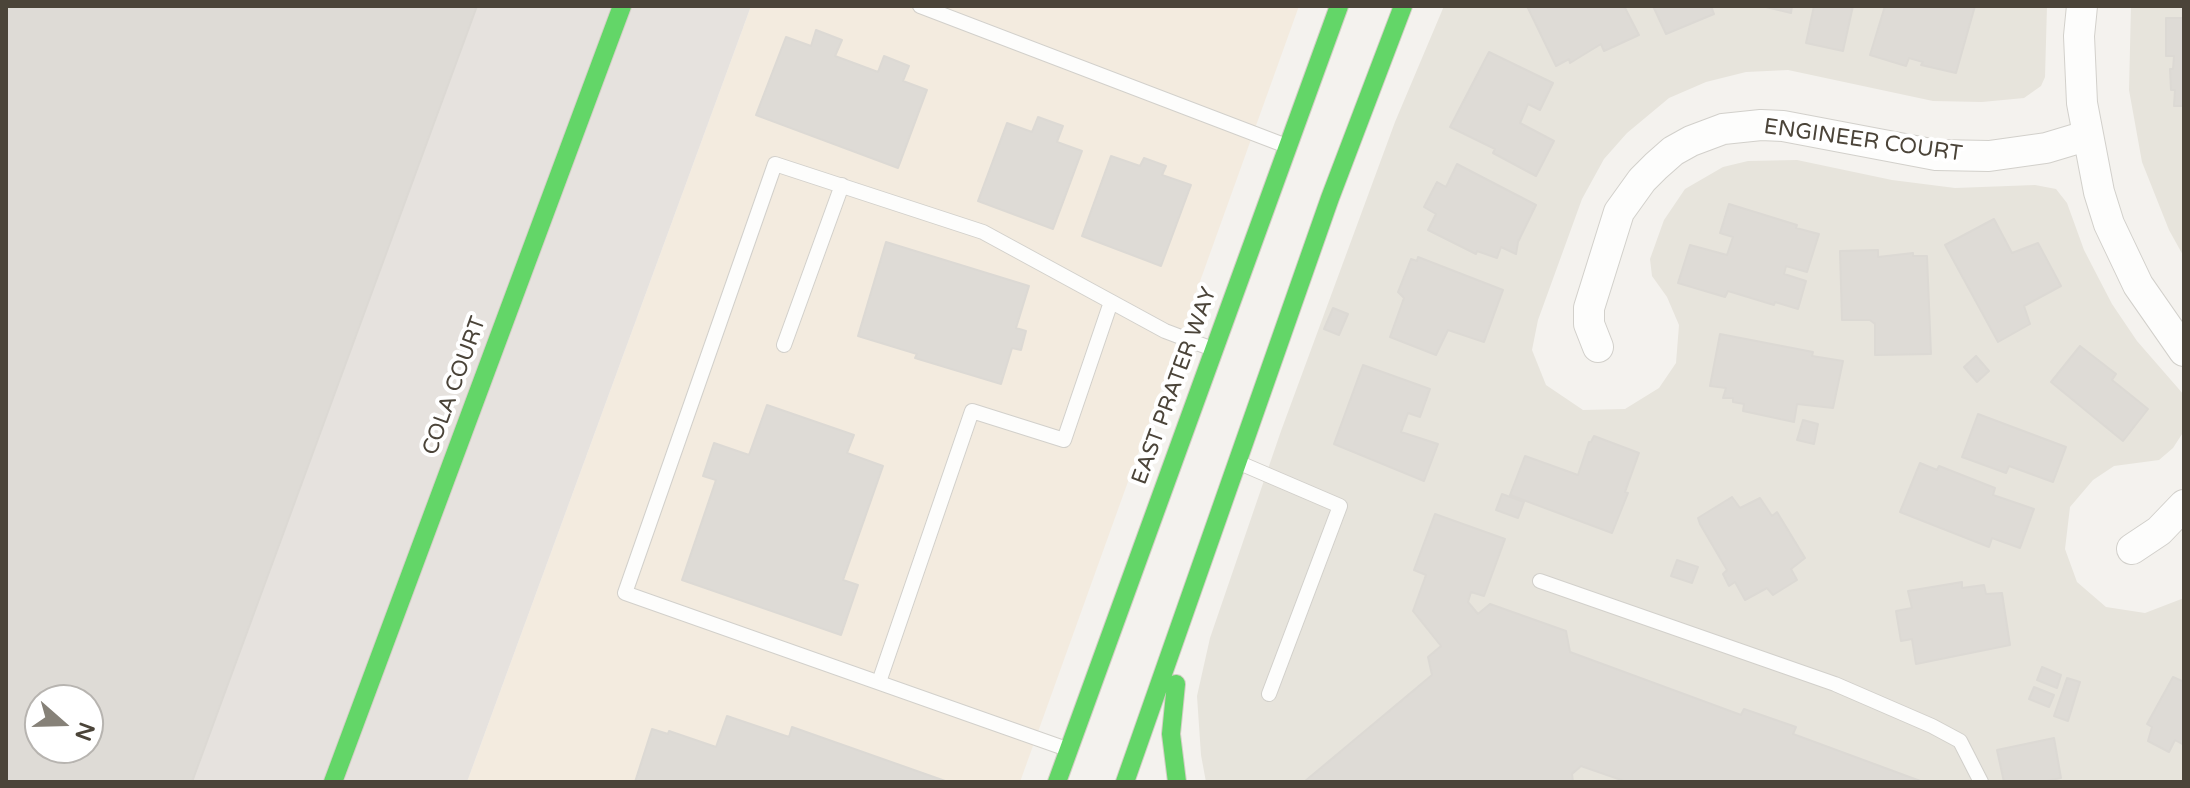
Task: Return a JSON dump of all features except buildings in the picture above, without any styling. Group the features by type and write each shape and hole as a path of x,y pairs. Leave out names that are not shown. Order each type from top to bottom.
{"main road":[{"name":"COLA COURT","path":"333,782 622,6"},
{"name":"EAST PRATER WAY","path":"1057,782 1339,6"},
{"path":"1125,782 1330,198 1403,6"},
{"path":"1177,782 1171,734 1183,618"}],"street":[{"path":"2082,6 2079,69 2086,136 2099,192 2123,255 2156,315 2184,351"},
{"name":"ENGINEER COURT","path":"1598,347 1589,324 1591,295 1619,212 1656,166 1691,141 1723,129 1783,126 1936,155 1989,156 2046,148 2086,136"},
{"path":"2132,549 2159,531 2184,505"}],"lane":[{"path":"920,6 1288,146"},
{"path":"1068,749 625,593 775,164 983,232 1165,331 1214,349"},
{"path":"784,345 842,185"},
{"path":"879,682 972,411 1064,440 1111,302"},
{"path":"1238,462 1340,506 1269,694"},
{"path":"1540,581 1835,684 1932,726 1960,741 1981,782"}],"shaded area":[{"path":"6,6 751,6 467,782 6,782"},
{"path":"751,6 1299,6 1020,782 467,782"},
{"path":"1444,6 2047,6 2045,77 2041,86 2024,98 1982,102 1933,101 1788,70 1746,72 1706,82 1669,98 1627,133 1604,159 1582,199 1538,320 1532,350 1546,385 1583,410 1625,409 1659,388 1676,363 1679,325 1667,297 1652,276 1650,259 1664,220 1685,189 1723,167 1748,161 1797,160 1892,180 1955,188 2035,185 2056,189 2067,203 2084,250 2112,304 2137,341 2184,395 2184,431 2173,448 2159,460 2114,466 2093,480 2070,507 2065,549 2077,582 2106,607 2145,613 2184,598 2184,782 1206,782 1197,696 1210,638 1281,431 1395,122"},
{"path":"2131,6 2184,6 2184,257 2169,230 2142,162 2129,90"}],"traffic: fast":[{"path":"333,782 622,6"},
{"path":"1057,782 1339,6"},
{"path":"1125,782 1330,198 1403,6"},
{"path":"1176,684 1171,734 1177,782"}]}
